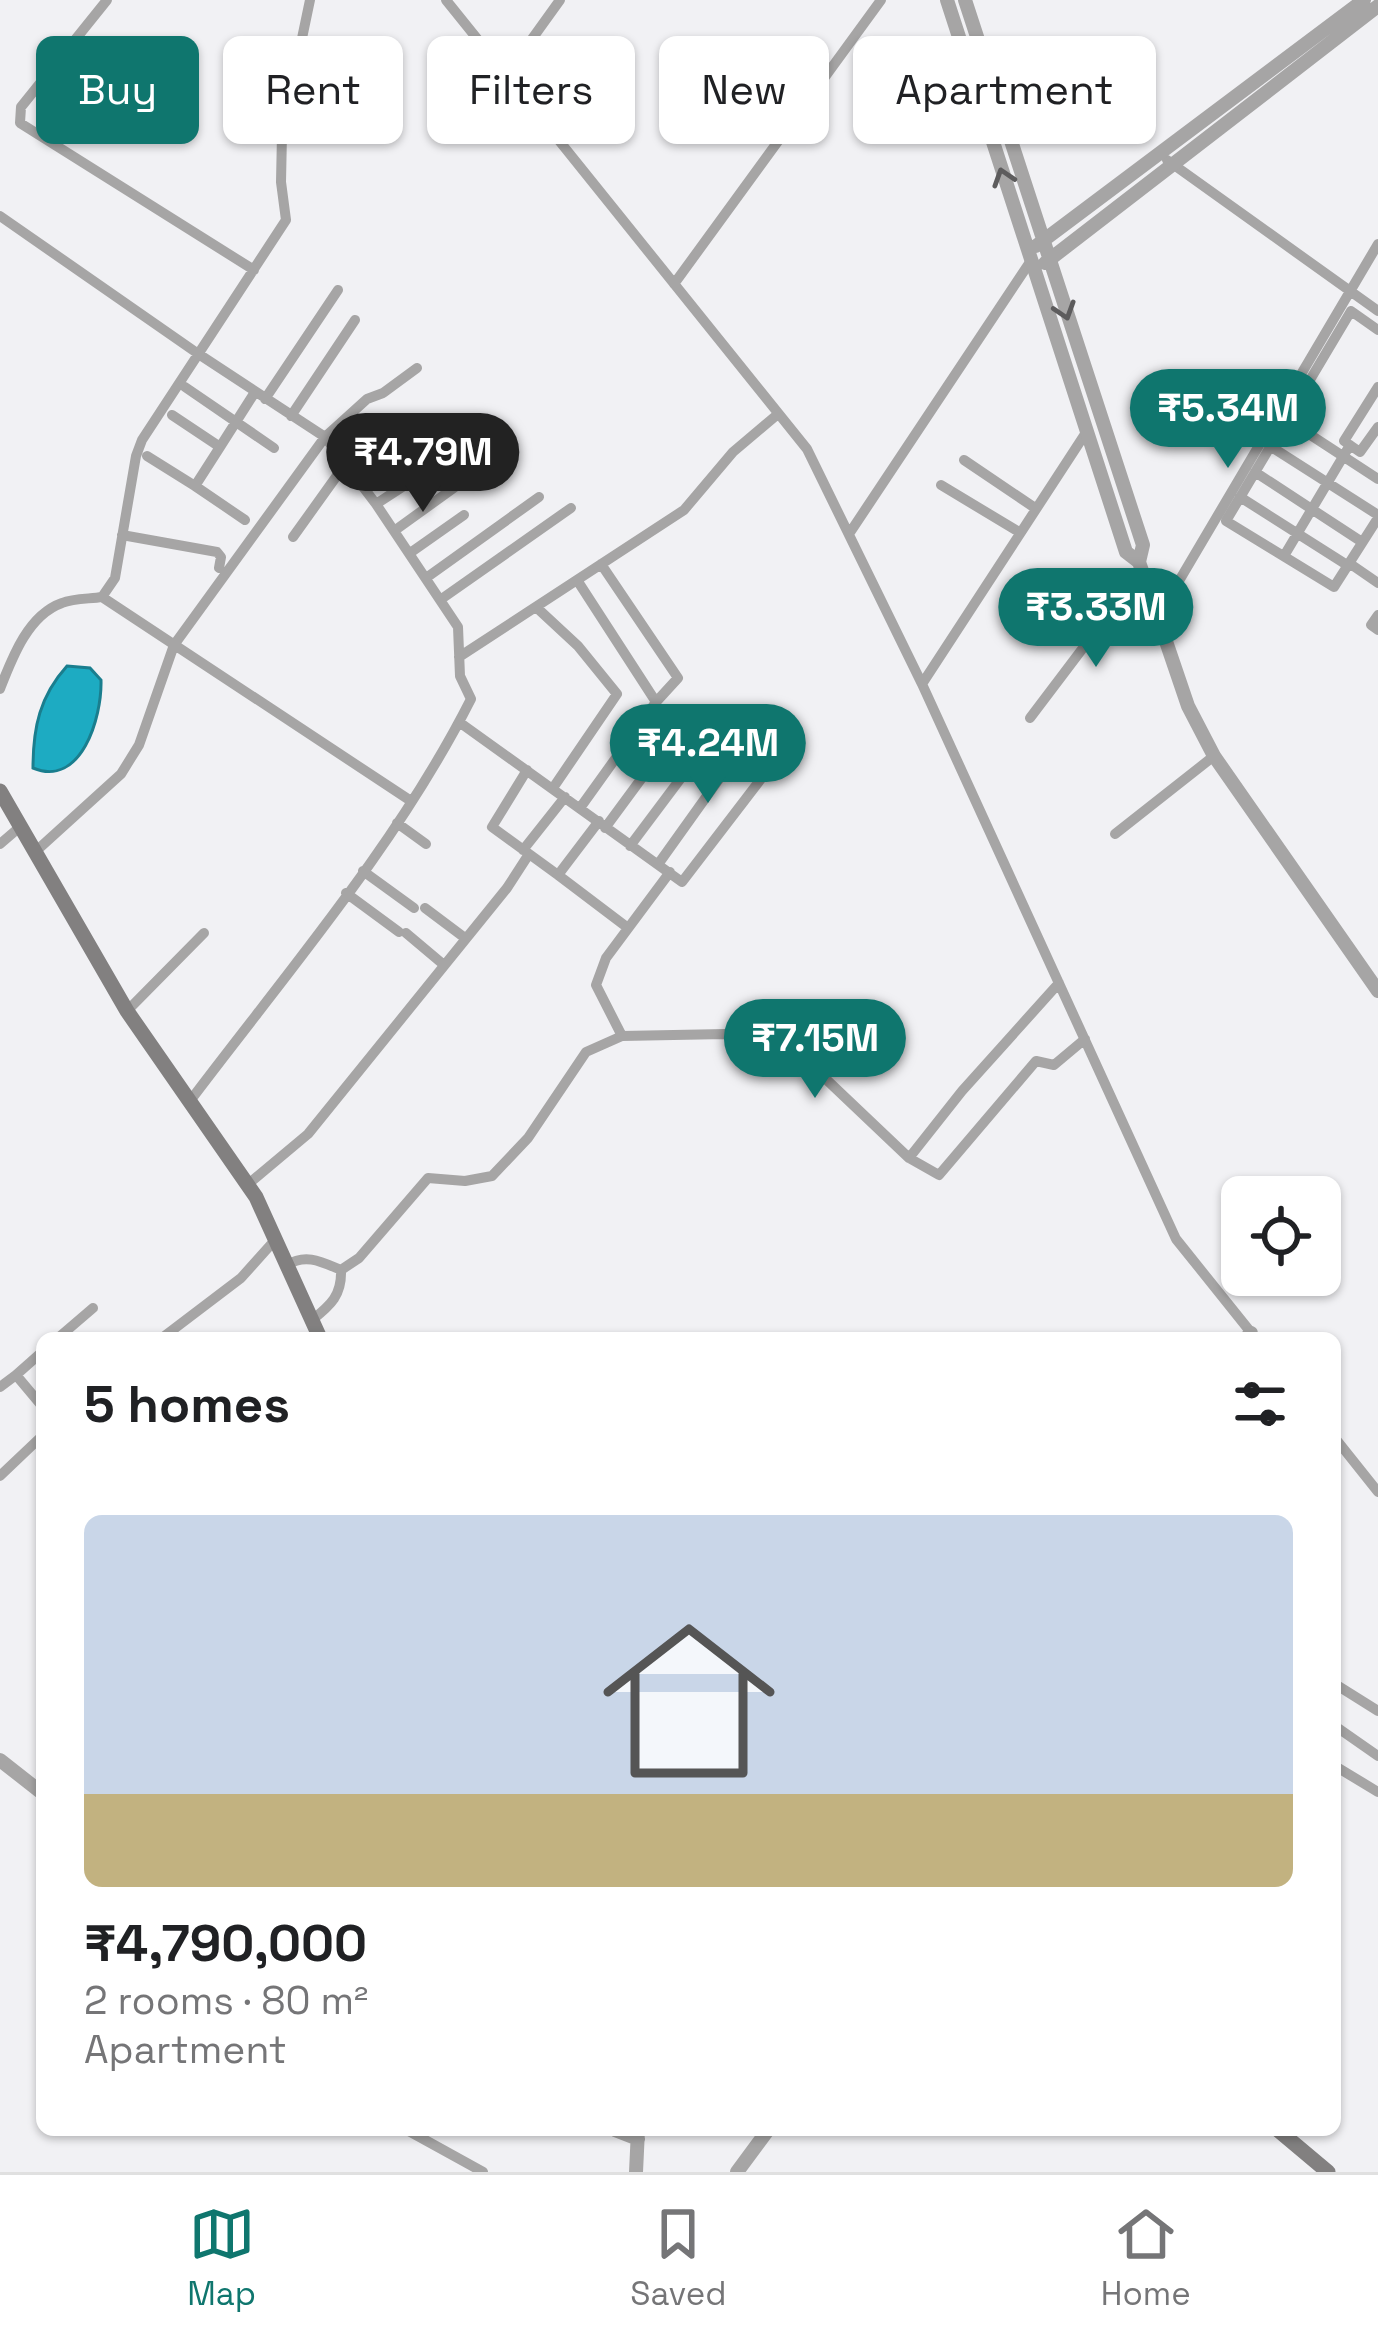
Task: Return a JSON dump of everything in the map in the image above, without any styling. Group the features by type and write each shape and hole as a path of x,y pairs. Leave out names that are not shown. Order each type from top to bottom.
{"main road":[{"path":"0,791 127,1011 247,1185 317,1332"},
{"path":"1285,2136 1328,2172"}],"street":[{"path":"107,0 20,107 20,123 254,270"},
{"path":"0,689 11,659 34,624 61,603 102,597 112,587 142,440 286,220 280,182 282,134 310,0"},
{"path":"446,0 475,36"},
{"path":"534,36 560,0"},
{"path":"674,284 880,0"},
{"path":"946,0 1126,552 1139,562"},
{"path":"965,0 1143,545 1139,562 1188,706 1214,756 1378,991"},
{"path":"1031,262 1048,260 1364,0"},
{"path":"849,534 1042,242 1378,6"},
{"path":"561,144 807,449 922,684 1176,1239 1248,1332"},
{"path":"1166,159 1378,311"},
{"path":"0,216 325,437 458,627 460,676 471,699 459,722 363,871 190,1101"},
{"path":"1030,718 1111,611 1153,607 1175,586 1378,244"},
{"path":"195,486 236,422 338,290"},
{"path":"1270,446 1378,516 1369,538 1334,587 1226,521 1255,472 1270,446 1286,419 1351,311 1378,329"},
{"path":"291,416 355,320"},
{"path":"1063,357 1079,353"},
{"path":"35,852 121,774 139,745 174,645 325,437 367,399 417,368"},
{"path":"185,387 274,448"},
{"path":"1284,556 1347,451 1344,441 1378,387"},
{"path":"459,657 684,510 733,452 778,414"},
{"path":"172,415 220,447"},
{"path":"358,478 453,418"},
{"path":"1286,419 1347,451 1378,478"},
{"path":"376,504 496,426"},
{"path":"1347,451 1360,452 1378,427"},
{"path":"922,684 1087,430"},
{"path":"147,456 245,520"},
{"path":"964,460 1035,508"},
{"path":"293,537 346,463"},
{"path":"394,531 480,469"},
{"path":"1255,472 1369,538"},
{"path":"940,485 1019,532"},
{"path":"426,578 539,497"},
{"path":"1240,497 1378,583"},
{"path":"440,600 571,508"},
{"path":"410,553 464,515"},
{"path":"122,536 218,552 219,568"},
{"path":"580,808 678,678 601,564"},
{"path":"577,580 656,702"},
{"path":"102,597 411,801"},
{"path":"536,607 578,646 617,694 553,788"},
{"path":"1378,615 1371,625 1378,630"},
{"path":"459,722 682,882 774,763"},
{"path":"558,874 678,729"},
{"path":"630,846 714,734"},
{"path":"1115,834 1214,756"},
{"path":"659,863 734,758"},
{"path":"527,770 492,827 628,928"},
{"path":"247,1185 308,1134 465,938 565,797"},
{"path":"397,823 426,844"},
{"path":"0,844 21,826"},
{"path":"363,871 465,938"},
{"path":"622,1036 596,986 606,958 670,872"},
{"path":"346,893 444,965"},
{"path":"127,1011 204,933"},
{"path":"909,1158 962,1090 1059,982"},
{"path":"341,1270 359,1258 428,1178 465,1181 492,1176 528,1138 586,1052 622,1036 725,1034 775,1042 810,1064 909,1158 939,1175 1036,1060 1054,1064 1085,1039"},
{"path":"170,1332 241,1278 275,1240"},
{"path":"287,1265 296,1259 316,1259 341,1270"},
{"path":"312,1320 330,1306 342,1287 341,1270"},
{"path":"65,1332 94,1308"},
{"path":"0,1387 36,1357"},
{"path":"16,1375 36,1395"},
{"path":"0,1476 36,1442"},
{"path":"1341,1446 1378,1492"},
{"path":"1341,1688 1378,1711"},
{"path":"1341,1730 1378,1756"},
{"path":"0,1760 36,1787"},
{"path":"1341,1770 1378,1792"},
{"path":"418,2136 483,2172"},
{"path":"636,2172 638,2136"},
{"path":"737,2172 764,2136"}],"water":[{"path":"67,666 90,668 101,680 93,730 76,759 64,768 50,772 33,768 40,713"}]}
